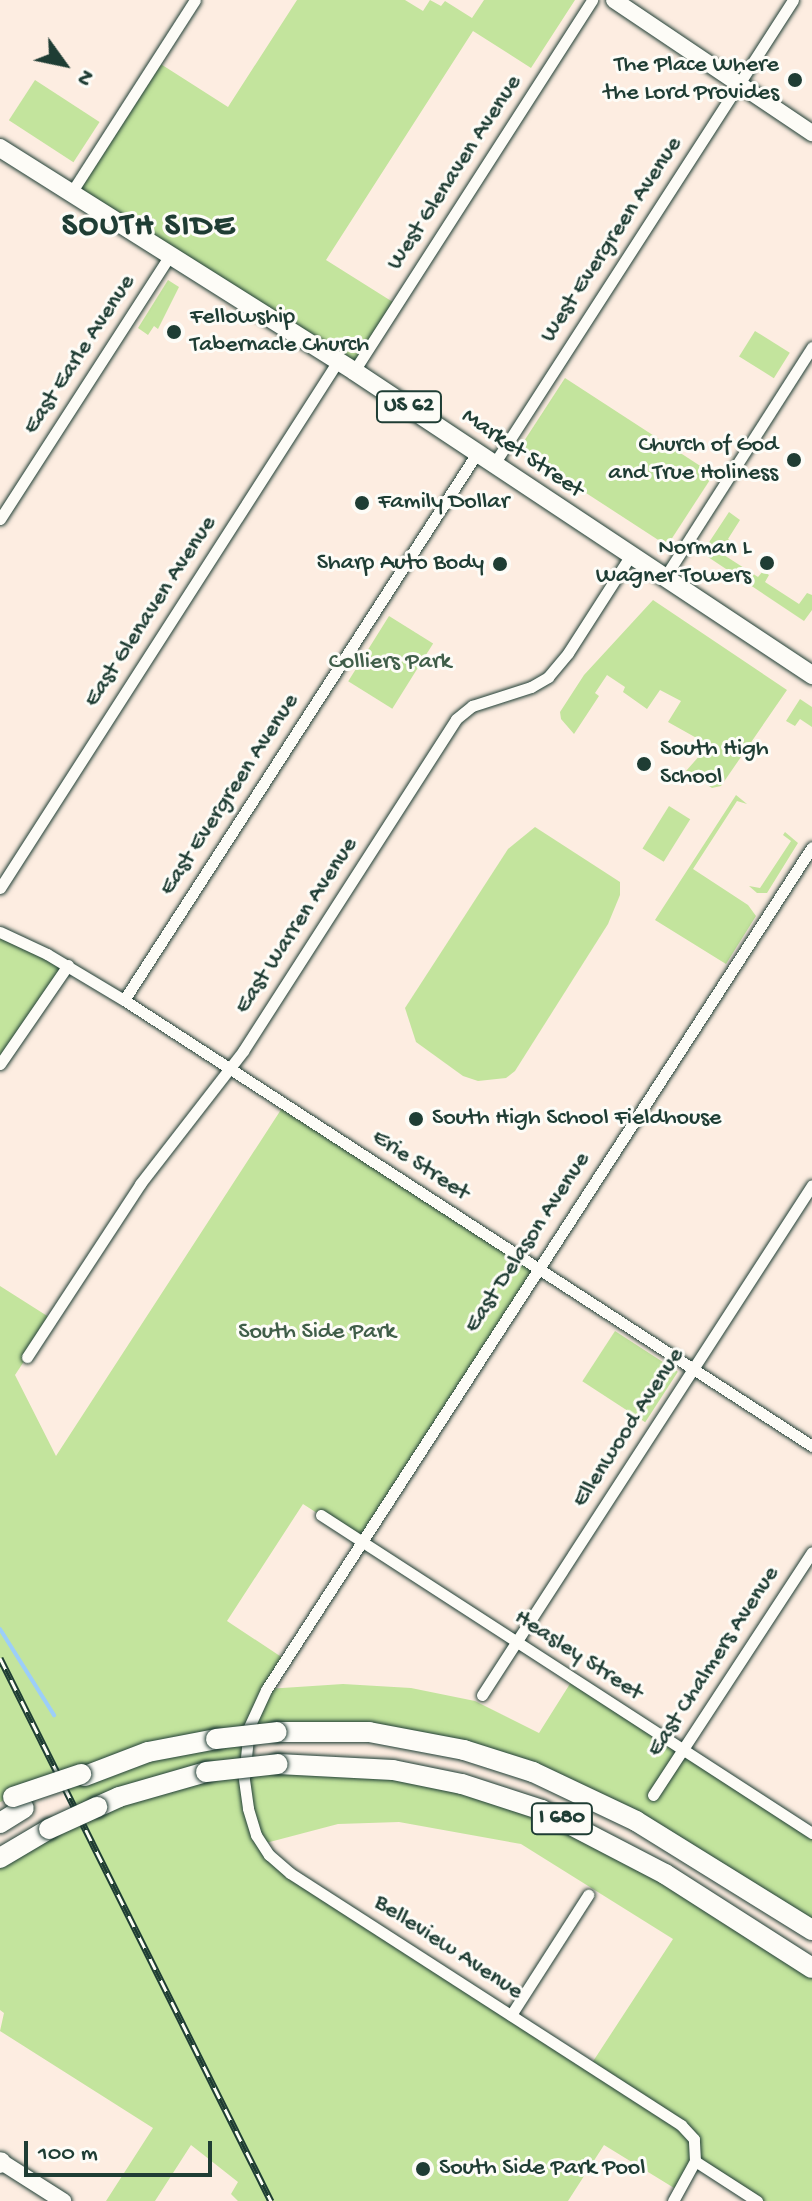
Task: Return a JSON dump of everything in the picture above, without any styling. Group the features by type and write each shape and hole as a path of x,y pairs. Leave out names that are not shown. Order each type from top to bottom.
{"highway":[{"name":"I 680","path":"0,1823 12,1802 148,1752 216,1739 277,1732 369,1732 464,1750 533,1772 648,1828 812,1930"},
{"name":"I 680","path":"0,1858 49,1829 119,1797 206,1772 278,1764 405,1772 462,1784 542,1810 665,1874 812,1968"}],"main road":[{"name":"Market Street","path":"0,148 346,366 812,675"}],"street":[{"path":"71,193 195,0"},
{"name":"West Glenaven Avenue","path":"346,366 592,0"},
{"path":"614,0 812,133"},
{"name":"West Evergreen Avenue","path":"494,464 793,0"},
{"name":"East Earle Avenue","path":"0,519 170,255"},
{"path":"665,577 812,347"},
{"name":"East Glenaven Avenue","path":"0,888 346,366"},
{"name":"East Evergreen Avenue","path":"124,1000 477,453"},
{"name":"East Warren Avenue","path":"27,1357 140,1184 230,1069 456,719 472,706 531,687 548,677 568,653 631,555"},
{"name":"East Delason Avenue","path":"283,1664 812,847"},
{"name":"Erie Street","path":"0,932 68,965 124,1000 812,1446"},
{"path":"0,1064 68,965"},
{"name":"Ellenwood Avenue","path":"482,1695 812,1185"},
{"name":"Heasley Street","path":"321,1515 812,1833"},
{"name":"East Chalmers Avenue","path":"653,1795 812,1552"},
{"name":"Belleview Avenue","path":"283,1664 249,1727 244,1778 252,1824 261,1844 290,1873 681,2125 694,2139 695,2161"},
{"path":"511,2015 588,1895"},
{"path":"673,2201 695,2161 757,2201"},
{"path":"0,2162 63,2201"}],"green space":[{"path":"297,0 405,0 423,11 430,0 441,6 445,1 472,18 484,0 575,0 531,68 473,31 326,260 396,304 354,371 71,193 156,61 228,107"},
{"path":"35,80 100,122 73,162 9,120"},
{"path":"168,280 179,287 158,329 154,326 148,335 138,328"},
{"path":"755,331 790,353 774,378 739,356"},
{"path":"565,378 713,474 667,546 519,449"},
{"path":"729,512 740,520 728,539 732,542 724,555 758,577 763,571 769,575 765,582 799,604 807,593 812,595 812,610 804,621 702,553"},
{"path":"653,600 787,690 721,786 712,788 686,771 709,745 668,722 681,701 660,690 647,709 623,692 625,687 607,675 595,693 599,696 574,734 561,719 560,712 584,675"},
{"name":"Colliers Park","path":"389,616 433,644 392,709 348,681"},
{"path":"800,699 812,707 812,727 800,719 795,726 786,721"},
{"path":"736,795 747,804 737,801 693,869 748,905 756,916 726,964 655,920"},
{"path":"669,806 690,819 664,862 643,848"},
{"path":"535,827 620,882 620,895 608,924 515,1071 506,1078 478,1081 463,1076 416,1042 405,1008 508,849"},
{"path":"785,832 798,843 767,893 757,893 749,886 760,888 791,841 783,835"},
{"path":"0,932 68,965 0,1064"},
{"name":"South Side Park","path":"284,1105 538,1269 362,1542 303,1504 227,1621 286,1660 267,1689 343,1684 411,1688 475,1701 539,1733 573,1679 812,1833 812,1930 619,1811 431,1742 249,1735 245,1768 365,1767 542,1810 812,1968 812,2201 757,2201 695,2161 679,2191 604,2145 568,2201 238,2201 231,2194 238,2182 191,2145 155,2201 106,2201 153,2128 0,2031 4,2013 0,2010 0,1858 78,1816 60,1780 0,1802 0,1286 52,1319 15,1375 56,1456","holes":["399,1822 521,1844 673,1939 590,2066 269,1855 262,1844 338,1824"]},
{"path":"615,1331 678,1372 645,1422 582,1381"}],"waterway":[{"path":"0,1629 54,1715"}],"railway":[{"path":"0,1658 271,2201"}],"place":[{"name":"The Place Where the Lord Provides","path":"795,80"},
{"name":"Fellowship Tabernacle Church","path":"174,332"},
{"name":"Church of God and True Holiness","path":"794,460"},
{"name":"Family Dollar","path":"362,503"},
{"name":"Norman L Wagner Towers","path":"767,563"},
{"name":"Sharp Auto Body","path":"500,564"},
{"name":"South High School","path":"644,764"},
{"name":"South High School Fieldhouse","path":"416,1119"},
{"name":"South Side Park Pool","path":"423,2169"}],"district":[{"name":"SOUTH SIDE","path":"149,227"}]}
